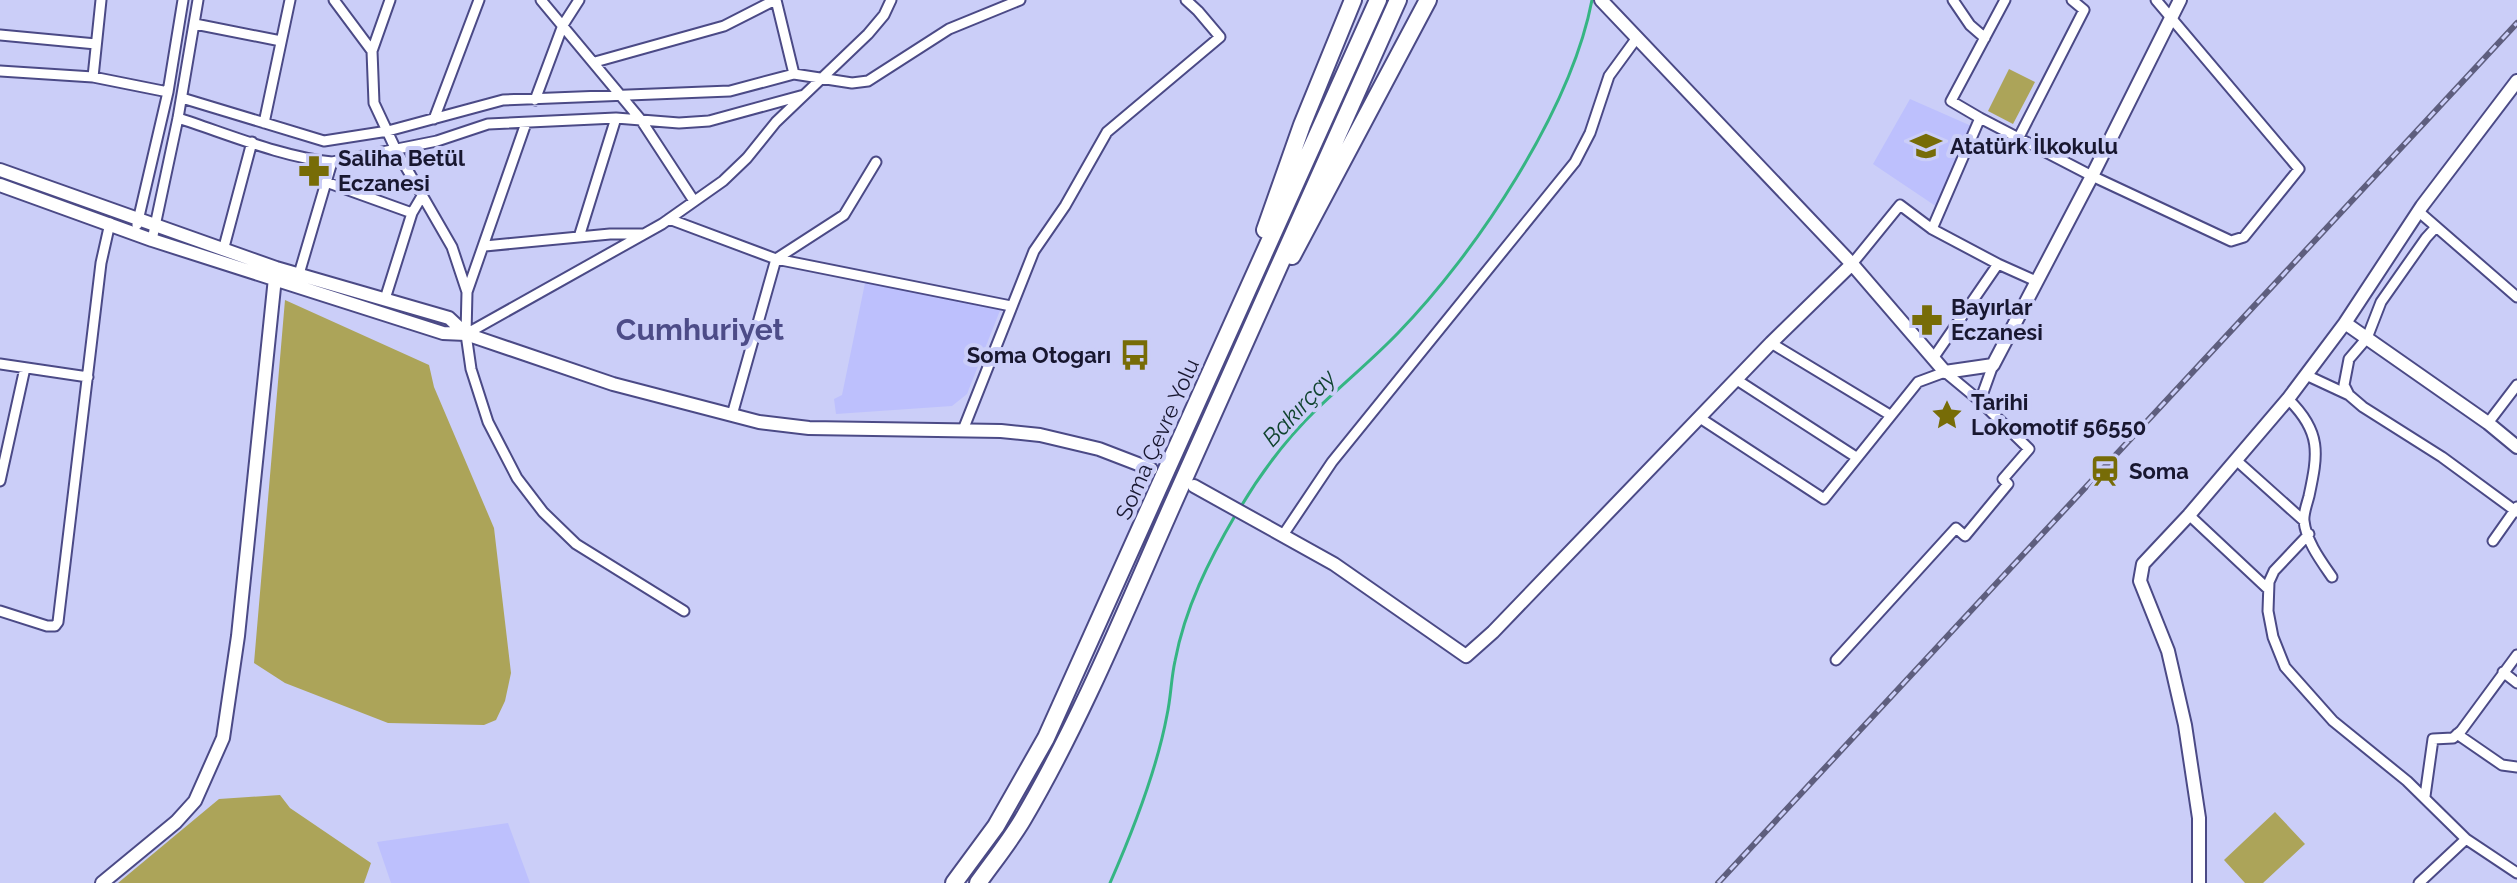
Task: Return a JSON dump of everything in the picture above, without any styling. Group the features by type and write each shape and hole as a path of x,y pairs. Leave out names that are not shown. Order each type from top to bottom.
{"highway":[{"path":"1224,344 1302,125 1353,0"},
{"name":"Soma Çevre Yolu","path":"954,883 996,826 1046,738 1378,0"},
{"name":"Soma Çevre Yolu","path":"978,883 1021,822 1049,772 1118,627 1301,211 1398,0"},
{"path":"1242,350 1428,0"}],"main road":[{"path":"1601,0 1852,264 1945,372 1993,365 2180,0"},
{"path":"2199,883 2199,818 2185,725 2168,651 2140,581 2143,564 2288,399 2345,323 2418,211 2517,81"},
{"path":"0,170 224,247 275,274 299,274 449,318 466,334"},
{"path":"0,185 152,240 275,274 443,333 466,334 613,384 759,422 809,428 963,430 1051,437 1099,449 1151,469"},
{"path":"1199,489 1334,564 1466,656 1502,623 1771,343 1852,264"},
{"path":"102,883 176,822 195,801 223,738 238,636 275,274"},
{"path":"2345,323 2488,423 2517,447"}],"street":[{"path":"93,77 101,0"},
{"path":"135,233 168,92 183,0"},
{"path":"152,240 182,98 198,0"},
{"path":"264,123 290,0"},
{"path":"334,0 372,51"},
{"path":"390,0 372,51 374,103 396,150 452,247 467,292 466,334 471,369 488,422 517,478 543,512 576,544 684,611"},
{"path":"434,119 479,0"},
{"path":"541,0 623,96 694,201"},
{"path":"535,100 563,25 579,0"},
{"path":"595,62 724,26 776,0 794,74"},
{"path":"466,334 644,234 723,181 747,158 776,122 868,34 884,15 891,0"},
{"path":"182,98 324,141 388,131 503,100 730,91 794,74 852,83 868,81 949,29 1020,0"},
{"path":"963,430 1039,243 1065,206 1107,132 1220,37 1186,0"},
{"path":"1953,0 1970,25 1985,38"},
{"path":"2005,0 1951,101 2092,176 2231,241 2244,237 2299,169 2156,0"},
{"path":"2072,0 2084,10"},
{"path":"2019,137 2089,0"},
{"path":"195,24 281,41"},
{"path":"0,35 96,44"},
{"path":"1283,535 1332,462 1575,162 1590,133 1609,76 1632,36"},
{"path":"0,71 93,77 168,92"},
{"path":"178,118 252,142 332,162 437,141 488,124 616,118 679,123 709,121 804,95"},
{"path":"579,237 616,118"},
{"path":"1932,229 1980,118"},
{"path":"467,292 526,123"},
{"path":"224,247 252,142"},
{"path":"299,274 332,162"},
{"path":"732,415 776,259 844,215 876,162"},
{"path":"326,182 412,213"},
{"path":"385,299 412,213 422,196"},
{"path":"1852,264 1900,205 1932,229 2036,281"},
{"path":"2418,211 2517,296"},
{"path":"669,219 776,259 1011,306"},
{"path":"0,611 47,626 55,626 58,622 101,263 110,223"},
{"path":"2349,395 2344,385 2349,359 2367,338 2381,302 2436,227"},
{"path":"485,246 644,234"},
{"path":"1934,357 1998,264"},
{"path":"1771,343 1890,415"},
{"path":"0,364 88,377"},
{"path":"1980,401 1993,365"},
{"path":"0,481 25,368"},
{"path":"1700,418 1824,499 1918,382 1945,372 2029,449 2003,479 2008,484 1965,536 1956,528 1836,660"},
{"path":"2306,375 2349,395 2516,510 2493,541"},
{"path":"1737,380 1856,457"},
{"path":"2488,423 2517,385"},
{"path":"2288,399 2307,420 2317,448 2304,521"},
{"path":"2236,460 2304,521 2313,547 2332,577"},
{"path":"2189,515 2268,589"},
{"path":"2309,534 2274,571 2268,589 2273,637 2285,667 2333,721 2425,796 2466,839 2517,873"},
{"path":"2425,796 2433,739 2453,738 2517,655"},
{"path":"2503,672 2517,683"},
{"path":"2457,734 2502,765 2517,767"},
{"path":"2419,883 2466,839"}],"shaded area":[{"path":"2009,69 2035,82 2013,124 1988,111"},
{"name":"Atatürk İlkokulu","path":"1910,99 1976,128 1940,209 1873,164"},
{"path":"865,283 1001,308 967,394 952,406 836,414 834,399 842,395"},
{"path":"285,300 429,365 434,387 494,528 511,673 505,701 496,720 484,725 388,723 285,683 254,663"},
{"path":"280,795 290,808 371,863 364,883 118,883 219,799"},
{"path":"2275,812 2305,844 2263,883 2245,883 2224,860"},
{"path":"508,823 530,883 391,883 377,842"}],"waterway":[{"name":"Bakırçay","path":"1240,508 1266,468 1296,431 1398,333 1458,263 1488,221 1542,133 1564,87 1581,43 1592,0"},
{"name":"Bakırçay","path":"1110,883 1157,757 1185,622 1207,567 1236,514"}],"railway":[{"path":"1718,883 2517,23"}],"place":[{"name":"Atatürk İlkokulu","path":"1926,146"},
{"name":"Saliha Betül Eczanesi","path":"314,171"},
{"name":"Bayırlar Eczanesi","path":"1927,320"},
{"name":"Soma Otogarı","path":"1135,355"},
{"name":"Tarihi Lokomotif 56550","path":"1947,415"},
{"name":"Soma","path":"2105,471"}],"district":[{"name":"Cumhuriyet","path":"700,330"}]}
